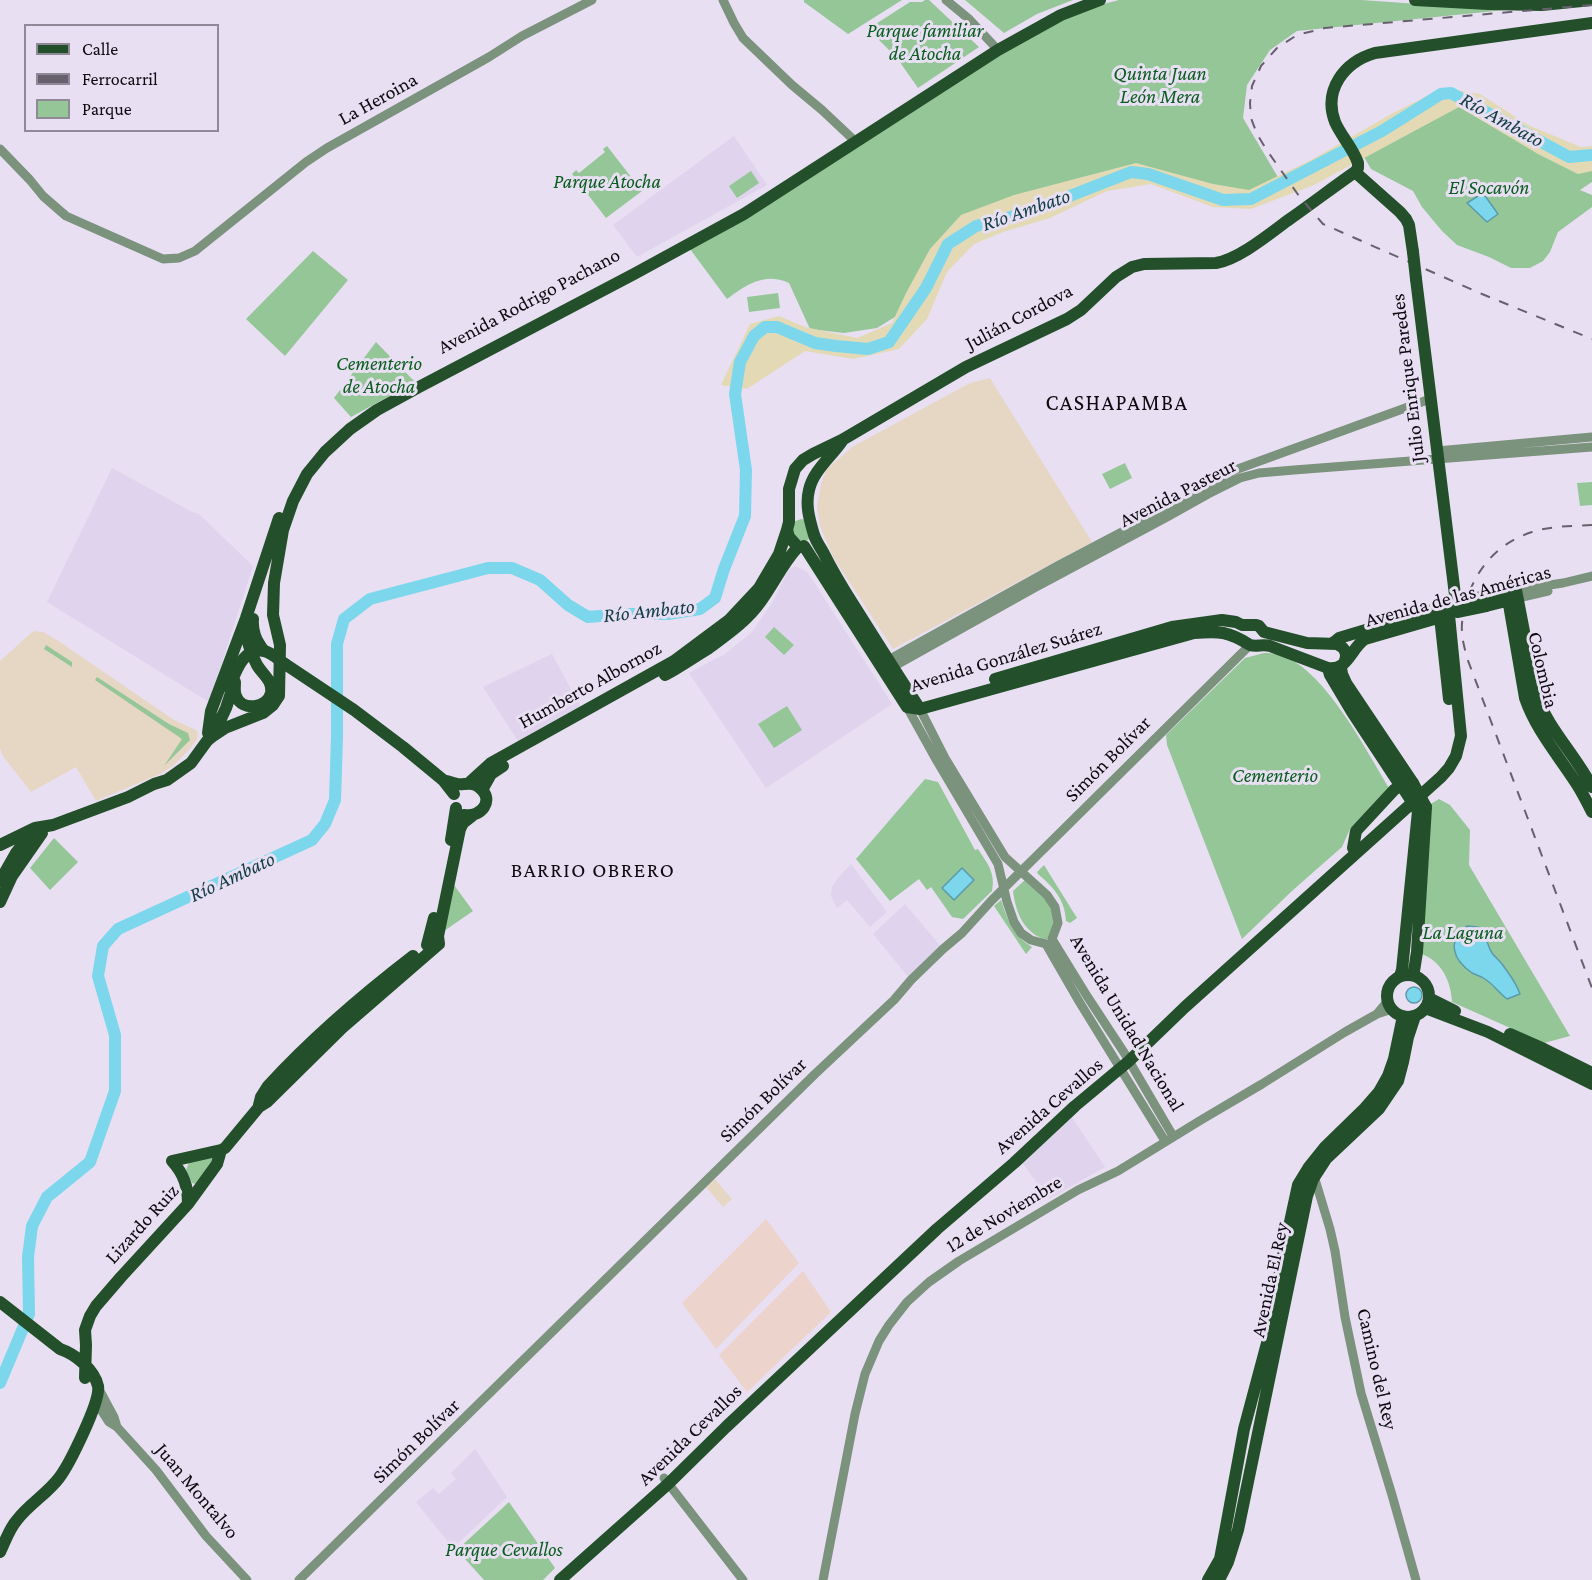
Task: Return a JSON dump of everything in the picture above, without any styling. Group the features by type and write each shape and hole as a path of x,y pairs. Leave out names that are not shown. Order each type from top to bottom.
{"main road":[{"name":"Avenida Rodrigo Pachano","path":"280,543 293,501 307,474 333,444 362,420 419,387 744,214 1040,20 1084,0"},
{"name":"Avenida Rodrigo Pachano","path":"996,48 1061,15 1100,0"},
{"path":"1415,0 1542,5 1592,0"},
{"path":"1355,172 1358,168 1356,157 1336,124 1332,108 1336,84 1343,72 1355,61 1368,55 1592,23"},
{"name":"Avenida Rodrigo Pachano","path":"0,845 128,796 160,781 186,761 211,734 211,711 293,485 318,450 348,423 416,382 705,229 854,140"},
{"name":"Julio Enrique Paredes","path":"1355,172 1406,219 1413,252 1449,546 1453,610"},
{"name":"Julián Cordova","path":"788,526 789,489 795,470 803,460 842,440 966,367 1066,319 1081,310 1116,277 1132,267 1144,264 1216,263 1236,256 1355,172"},
{"name":"Julián Cordova","path":"809,519 807,500 812,481 842,440"},
{"path":"798,517 809,519 815,537 801,547 789,537 788,526 798,517"},
{"name":"Humberto Albornoz","path":"467,784 491,763 674,661 729,620 764,582 779,554 788,526"},
{"name":"Avenida Unidad Nacional","path":"815,537 886,665"},
{"path":"280,543 253,617 252,630 264,651 354,710 403,747 442,780 454,794"},
{"path":"211,734 263,713 279,696 280,645 273,615 274,583 280,543"},
{"name":"Humberto Albornoz","path":"482,790 495,770 631,692 680,667 729,634 760,603 785,561 801,547"},
{"name":"Avenida Unidad Nacional","path":"801,547 914,706"},
{"name":"Avenida de las Américas","path":"1331,644 1339,638 1513,595"},
{"name":"Colombia","path":"1513,595 1540,706 1546,719 1592,787"},
{"name":"Colombia","path":"1513,595 1525,698 1536,725 1578,785 1592,812"},
{"name":"Avenida de las Américas","path":"1335,666 1365,639 1453,610"},
{"name":"Avenida Cevallos","path":"560,1580 937,1229 1441,777 1449,768 1459,748 1461,736 1454,706 1449,660 1453,610"},
{"path":"246,618 246,638 258,668 272,685 271,695 266,703 257,706 241,703 236,698 232,685 245,661 253,655 263,655 285,664"},
{"name":"Avenida González Suárez","path":"914,706 1172,627 1222,620 1250,626"},
{"path":"1264,632 1264,639 1252,644 1244,637 1245,630 1250,626 1259,626 1264,632 1307,643 1341,645 1346,656 1335,666"},
{"name":"Avenida González Suárez","path":"914,706 1194,633 1230,634 1252,644 1270,645 1301,659 1335,666"},
{"path":"1331,644 1322,649 1320,656 1342,674 1362,716 1406,784 1422,815 1417,952 1414,971 1392,982 1389,988 1399,1011 1427,1003 1544,1048 1592,1073"},
{"path":"211,734 226,708 238,665 242,659 254,651 264,651"},
{"name":"Avenida Cevallos","path":"1123,1061 1191,992 1426,783 1449,755 1453,736 1454,706"},
{"path":"434,944 460,829 463,823 479,813 485,804 485,794 479,786 442,780"},
{"path":"467,784 454,794 454,804 463,814 472,816"},
{"path":"1353,848 1356,831 1394,790 1406,784"},
{"path":"434,944 456,808"},
{"path":"0,854 26,840 38,830"},
{"path":"0,902 38,830"},
{"path":"0,880 26,840"},
{"name":"Lizardo Ruiz","path":"85,1378 85,1330 90,1316 96,1306 188,1204 217,1164 221,1150 258,1107 267,1102 342,1028 434,944"},
{"path":"1406,976 1423,981 1427,986 1427,1003"},
{"path":"1427,1003 1592,1084"},
{"name":"Avenida El Rey","path":"1208,1580 1221,1558 1244,1429 1267,1343 1298,1185 1312,1171 1325,1147 1379,1092 1394,1059 1399,1011"},
{"path":"188,1204 185,1180 172,1161 221,1150"},
{"name":"Avenida El Rey","path":"1219,1580 1228,1562 1238,1530 1312,1171"},
{"path":"0,1302 64,1351 78,1356 85,1354"},
{"path":"64,1351 63,1356 75,1365 100,1401"},
{"path":"0,1552 16,1520 58,1480 70,1462 100,1401 98,1387 85,1354"},
{"path":"85,1354 98,1387"},
{"name":"Avenida Cevallos","path":"552,1580 666,1481"}],"street":[{"name":"La Heroina","path":"0,149 66,216 163,259 179,258 195,251 306,162 327,148 522,36 592,0"},
{"path":"723,0 743,38 854,140"},
{"path":"946,0 969,19 996,48"},
{"name":"Avenida Pasteur","path":"886,665 1061,564 1235,470 1430,399"},
{"name":"Avenida Pasteur","path":"886,665 1240,478 1259,473 1592,437"},
{"name":"Avenida Pasteur","path":"1438,455 1592,447"},
{"name":"Avenida de las Américas","path":"1513,595 1592,576"},
{"name":"Avenida de las Américas","path":"1513,595 1592,582"},
{"name":"Simón Bolívar","path":"299,1580 815,1074 894,1000 911,980 962,933 1252,644"},
{"name":"Avenida Unidad Nacional","path":"914,706 1005,857 1047,895 1055,907 1058,923 1053,939 1169,1139"},
{"name":"Avenida Unidad Nacional","path":"914,706 936,761 998,864 1014,922 1022,933 1046,944 1080,1003 1123,1061"},
{"name":"12 de Noviembre","path":"823,1580 859,1396 872,1356 889,1325 907,1302 929,1282 959,1261 1078,1190 1118,1171 1377,1014 1399,1011"},
{"name":"Camino del Rey","path":"1312,1171 1335,1251 1360,1393 1416,1580"},
{"name":"Juan Montalvo","path":"100,1401 109,1422 117,1427 156,1470 207,1536 247,1580"},
{"path":"666,1481 743,1580"}],"shaded area":[{"path":"734,136 767,185 637,257 613,225"},
{"path":"990,378 1092,542 893,649 833,557 820,526 817,507 826,470 852,447 970,383"},
{"path":"112,468 199,514 253,566 209,702 47,602"},
{"path":"795,566 810,576 892,704 766,788 689,673 725,654 752,632 772,603 786,575"},
{"path":"35,631 43,632 57,640 174,720 196,730 197,739 174,765 162,773 96,801 76,767 31,792 3,756 0,748 0,661"},
{"path":"552,654 580,706 518,741 483,687"},
{"path":"851,864 887,912 870,927 847,900 837,908 831,896 832,887"},
{"path":"905,904 943,949 911,980 873,934"},
{"path":"1069,1113 1105,1167 1049,1199 1021,1161"},
{"path":"715,1179 732,1199 723,1207 706,1187"},
{"path":"766,1219 799,1263 716,1349 682,1303"},
{"path":"803,1271 831,1312 747,1392 719,1355"},
{"path":"475,1449 507,1497 453,1548 416,1502 433,1488 439,1494 456,1479 451,1473"}],"green space":[{"path":"804,0 902,0 848,34"},
{"name":"Parque familiar de Atocha","path":"929,0 979,47 918,88 897,58 868,29 910,2"},
{"path":"965,0 1073,0 1037,14 1004,33"},
{"name":"Quinta Juan León Mera","path":"1119,0 1361,0 1505,10 1297,31 1270,50 1247,85 1243,118 1279,179 1248,195 1144,169 975,222 903,312 877,328 844,333 810,329 789,283 780,280 756,281 727,299 690,249 1030,34 1096,6"},
{"name":"El Socavón","path":"1441,98 1592,160 1592,182 1580,190 1592,195 1592,207 1558,232 1550,252 1543,261 1530,268 1511,268 1457,245 1422,207 1413,191 1371,169 1360,150"},
{"name":"Parque Atocha","path":"607,146 642,191 606,218 572,174 576,170 579,173 605,152 603,149"},
{"path":"751,171 759,183 737,198 729,186"},
{"path":"313,251 348,280 285,356 246,319"},
{"path":"778,293 780,308 749,312 747,297"},
{"name":"Cementerio de Atocha","path":"376,342 415,382 351,417 334,398"},
{"path":"1125,463 1132,478 1110,489 1102,474"},
{"path":"1592,482 1592,505 1580,506 1577,483"},
{"path":"805,520 809,539 799,543 789,528 793,522"},
{"path":"774,627 794,645 784,655 765,637"},
{"path":"46,645 72,662 72,667 44,649"},
{"name":"Cementerio","path":"1264,653 1278,654 1295,662 1327,692 1356,732 1389,788 1350,829 1342,847 1242,939 1167,745 1166,735 1245,658"},
{"path":"97,677 169,724 188,733 190,740 164,766 182,739 95,680"},
{"path":"787,706 802,730 774,748 758,724"},
{"path":"925,779 938,782 975,850 978,849 992,873 992,891 963,919 952,917 931,887 927,890 919,879 890,901 856,859"},
{"name":"La Laguna","path":"1439,799 1450,805 1470,830 1469,865 1570,1036 1544,1043 1452,1002 1450,987 1444,973 1435,962 1422,954 1429,805"},
{"path":"54,838 78,862 50,890 30,868"},
{"path":"1044,865 1077,918 1070,923 1066,921 1061,900 1037,872"},
{"path":"1026,879 1050,896 1057,933 1046,940 1026,927 1016,907 1013,891"},
{"path":"454,885 473,911 444,931"},
{"path":"1001,900 1012,926 1020,938 1032,947 1026,954 994,906"},
{"path":"212,1158 215,1160 196,1184 192,1183 186,1170 189,1162"},
{"name":"Parque Cevallos","path":"509,1502 555,1568 543,1580 484,1580 457,1550"}],"sand":[{"path":"1443,88 1480,94 1528,125 1581,147 1592,146 1592,171 1578,174 1538,154 1459,107 1314,185 1251,209 1213,207 1151,184 1107,191 1050,218 1003,232 974,244 947,272 927,319 899,349 853,359 805,351 747,389 721,385 750,324 779,316 805,327 857,338 892,323 930,249 961,215 1014,195 1136,163 1213,184 1249,190 1311,160 1393,113"}],"water":[{"path":"1483,193 1498,214 1487,222 1467,203"},
{"path":"962,868 974,880 954,900 942,888"},
{"path":"1467,926 1478,927 1481,930 1492,953 1510,975 1520,994 1507,999 1488,981 1472,973 1460,962 1454,950 1455,944"},
{"path":"1414,987 1420,989 1422,995 1420,1001 1414,1003 1408,1001 1406,995 1408,989"}],"waterway":[{"name":"Río Ambato","path":"0,1383 29,1314 28,1257 32,1226 47,1197 90,1162 115,1091 115,1035 98,976 103,946 118,929 312,840 325,824 335,800 337,644 344,619 370,599 488,568 512,568 540,580 568,605 588,617 668,614 700,609 715,598 745,516 746,470 735,394 740,362 754,336 765,327 777,327 815,343 836,346 868,349 889,342 926,288 948,244 976,226 1029,212 1131,172 1148,174 1223,200 1251,199 1382,131 1441,94 1451,93 1569,157 1592,155"}],"railway":[{"path":"1592,5 1325,28 1297,35 1277,48 1261,66 1252,86 1250,103 1251,118 1266,149 1299,196 1323,224 1482,294 1592,339"},
{"path":"1592,525 1539,530 1520,537 1499,550 1475,579 1466,603 1462,628 1467,658 1592,988"}],"district":[{"name":"CASHAPAMBA","path":"1117,403"},
{"name":"BARRIO OBRERO","path":"593,871"}]}
